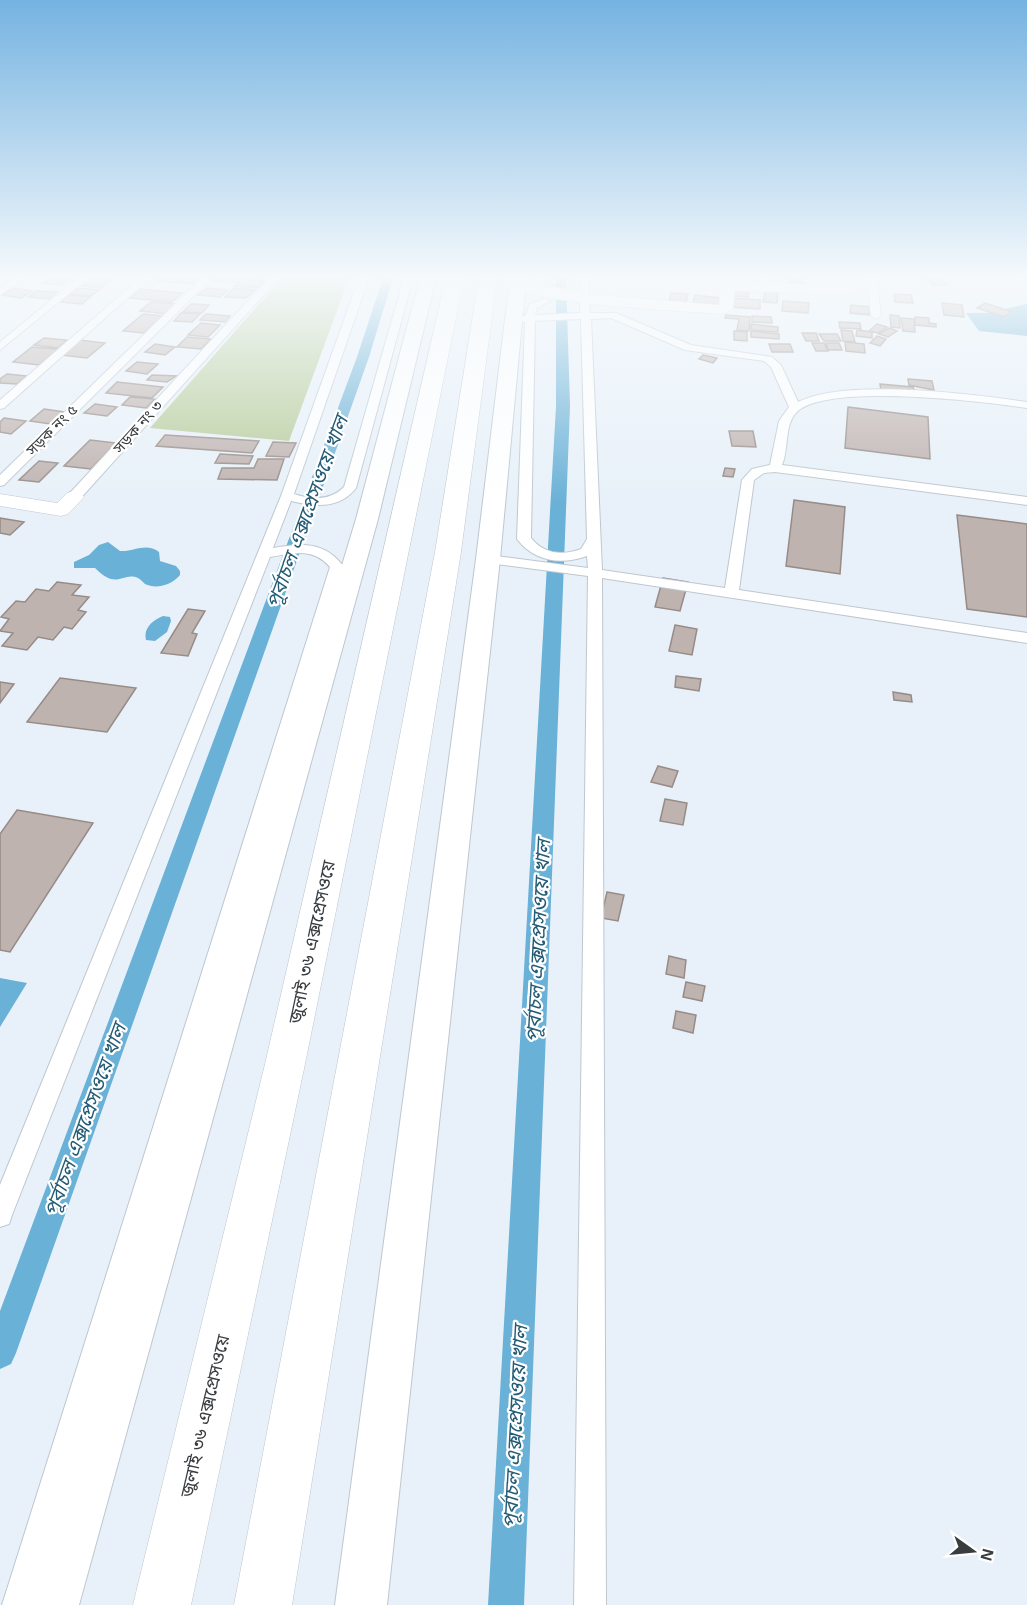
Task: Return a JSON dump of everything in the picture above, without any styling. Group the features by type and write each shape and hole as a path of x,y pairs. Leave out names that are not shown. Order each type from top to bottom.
{"highway":[{"name":"জুলাই ৩৬ এক্সপ্রেসওয়ে","path":"162,1605 285,1064 432,394 431,353"},
{"path":"262,1605 448,552 505,353"}],"main road":[{"path":"53,1605 367,519 410,353"},
{"path":"495,353 492,391 496,403 505,416"},
{"path":"361,1605 514,353"}],"street":[{"path":"0,406 60,353"},
{"name":"সড়ক নং ৫","path":"0,484 132,353"},
{"name":"সড়ক নং ৩","path":"68,503 205,353"},
{"path":"0,1215 287,496 338,353"},
{"path":"287,496 318,503 333,501 350,488 401,353"},
{"path":"529,353 524,539 531,548 595,573 1027,638"},
{"path":"583,353 595,573 590,1605"},
{"path":"728,353 768,359 776,364 795,407"},
{"path":"775,468 780,460 786,419 795,407 828,397 867,393 994,400 1027,405"},
{"path":"731,593 748,480 752,473 762,469 775,468 1027,501"},
{"path":"0,484 68,503"},
{"path":"0,501 68,503"},
{"path":"488,560 527,564 572,564 586,552 594,539"},
{"path":"18,1605 337,567 330,556 306,548 289,548 264,554"}],"green space":[{"path":"216,353 321,353 289,441 150,428"}],"water":[{"path":"108,542 120,551 154,549 159,552 160,561 176,566 180,575 169,583 150,586 133,577 109,578 95,568 74,568 74,562 89,555 99,545"},
{"path":"163,616 170,617 171,621 167,632 155,641 146,640 146,632 150,625"},
{"path":"0,978 27,983 0,1027"}],"building":[{"path":"25,353 53,353 39,365 13,362"},
{"path":"64,353 93,353 87,358 61,355"},
{"path":"703,355 717,358 713,363 699,359"},
{"path":"137,362 158,364 147,374 126,371"},
{"path":"7,374 27,376 17,384 0,383 0,379"},
{"path":"152,375 176,376 167,382 147,380"},
{"path":"908,379 932,381 934,390 909,385"},
{"path":"117,382 163,387 152,398 106,393"},
{"path":"880,384 913,387 915,392 881,390"},
{"path":"130,397 155,399 146,408 122,405"},
{"path":"95,404 117,407 107,416 84,413"},
{"path":"848,407 928,417 930,459 845,448"},
{"path":"44,409 65,412 51,424 30,421"},
{"path":"4,418 26,421 11,434 0,432 0,422"},
{"path":"729,431 753,431 756,447 732,446"},
{"path":"165,435 259,441 252,453 156,446"},
{"path":"90,440 116,443 91,469 64,466"},
{"path":"273,442 296,443 289,457 266,456"},
{"path":"220,454 253,456 249,464 215,463"},
{"path":"258,459 284,459 277,480 218,479 222,468 254,468"},
{"path":"39,461 58,463 39,482 19,480"},
{"path":"725,468 735,469 733,477 723,476"},
{"path":"794,500 845,507 840,574 786,566"},
{"path":"957,515 1027,524 1027,617 967,609"},
{"path":"0,518 24,522 10,535 0,533"},
{"path":"663,578 688,582 680,611 655,607"},
{"path":"57,582 81,585 72,595 89,597 78,610 86,612 72,629 64,627 53,640 38,637 27,650 2,646 13,633 0,631 9,619 1,617 16,601 25,602 36,589 49,591"},
{"path":"188,609 205,611 192,633 197,634 188,656 161,653"},
{"path":"675,625 697,629 692,655 669,651"},
{"path":"676,676 701,679 699,691 675,687"},
{"path":"60,678 136,688 107,732 27,722"},
{"path":"0,682 14,684 0,703"},
{"path":"893,692 911,695 912,702 894,700"},
{"path":"658,766 678,771 672,787 651,782"},
{"path":"665,799 687,803 683,825 660,821"},
{"path":"17,810 93,823 10,952 0,950 0,834"},
{"path":"607,892 624,895 618,921 601,918"},
{"path":"669,956 686,960 684,978 666,974"},
{"path":"686,982 705,986 702,1001 683,997"},
{"path":"676,1011 696,1015 693,1033 673,1028"}],"waterway":[{"name":"পূর্বাচল এক্সপ্রেসওয়ে খাল","path":"0,1353 364,353"},
{"name":"পূর্বাচল এক্সপ্রেসওয়ে খাল","path":"506,1605 563,406 562,353"}]}
